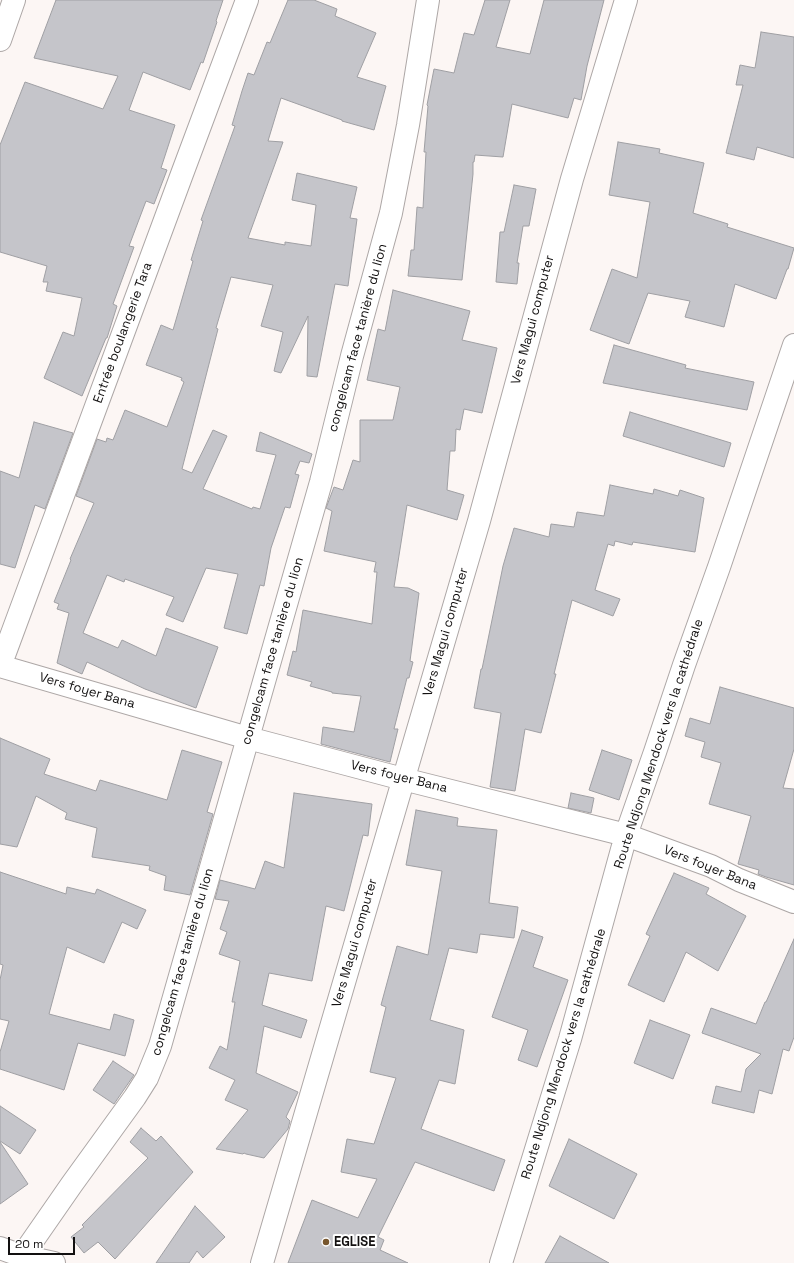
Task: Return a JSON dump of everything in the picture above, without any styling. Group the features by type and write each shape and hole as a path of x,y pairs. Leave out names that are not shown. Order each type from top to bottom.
{"street":[{"path":"0,40 14,0"},
{"name":"Entrée boulangerie Tara","path":"0,666 248,0"},
{"name":"congelcam face tanière du lion","path":"22,1260 72,1184 135,1097 147,1078 160,1046 321,482 352,356 391,213 408,125 428,0"},
{"name":"Vers Magui computer","path":"262,1263 479,521 572,179 626,0"},
{"name":"Route Ndjong Mendock vers la cathédrale","path":"501,1263 570,1039 626,835 794,345"},
{"name":"Vers foyer Bana","path":"0,666 248,738 626,835 711,866 739,880 794,902"},
{"path":"0,1248 22,1260 54,1263"}],"building":[{"path":"56,0 223,0 203,63 201,62 190,90 143,72 129,110 175,125 161,168 167,170 154,204 146,201 129,246 134,247 113,304 117,306 107,338 82,396 44,378 63,332 74,336 82,298 46,291 48,282 43,282 47,266 0,252 0,145 25,82 103,109 118,76 34,58"},
{"path":"288,0 314,0 337,9 335,16 376,33 357,77 386,86 374,130 342,121 281,98 268,141 283,142 248,238 285,245 285,242 311,246 316,205 292,200 297,173 357,187 350,218 357,219 348,286 335,284 317,377 307,376 308,316 281,373 274,371 283,332 261,326 273,285 231,277 216,328 218,329 182,469 192,473 213,430 227,436 203,489 252,509 253,507 260,509 276,455 256,451 260,432 312,454 309,463 300,461 295,474 299,475 290,508 285,507 271,548 264,586 260,585 247,634 224,628 238,574 206,568 183,622 166,615 174,597 125,579 124,582 107,575 83,633 118,648 122,640 156,656 166,628 218,647 196,708 145,689 87,662 82,674 57,663 69,613 57,609 59,604 54,602 71,560 70,559 94,503 76,496 97,439 106,442 107,438 113,440 125,410 167,427 184,382 181,380 182,378 146,365 161,325 173,330 193,261 191,260 203,221 201,220 235,126 232,125 248,73 254,75 267,42 270,43"},
{"path":"485,0 510,0 496,47 530,54 544,0 604,0 587,66 581,100 574,98 568,118 512,104 503,157 475,155 473,162 462,280 408,276 411,250 414,250 417,207 423,208 427,105 434,69 454,73 464,33 474,35"},
{"path":"761,32 794,37 794,158 757,147 754,160 726,153 743,85 736,85 740,65 755,68"},
{"path":"618,142 660,149 659,153 704,163 693,213 728,224 727,227 794,248 788,269 776,299 735,284 724,327 685,317 690,301 648,293 629,344 590,330 612,269 637,278 650,202 609,195"},
{"path":"514,185 536,189 529,226 523,226 517,263 519,263 517,284 496,282 500,232 504,232"},
{"path":"393,290 470,311 462,340 497,348 482,413 464,409 460,430 456,429 455,451 450,451 447,490 464,495 457,520 407,505 394,587 408,588 419,593 410,661 413,662 409,678 407,678 394,729 398,729 390,762 321,744 323,727 354,732 361,696 332,693 310,686 312,682 287,675 293,651 296,652 303,610 372,624 377,572 374,572 376,562 324,551 332,511 326,508 334,487 343,490 353,460 360,462 360,420 393,420 400,387 367,380 378,329 385,331"},
{"path":"614,345 686,365 685,368 754,382 747,410 603,383"},
{"path":"630,412 731,443 724,467 623,436"},
{"path":"34,422 73,433 45,509 35,505 15,568 0,564 0,471 19,478"},
{"path":"610,485 653,494 654,489 678,496 680,490 704,498 695,552 633,542 632,545 615,541 614,546 608,544 595,590 620,599 613,616 572,600 554,674 556,674 541,733 525,729 515,791 490,787 501,713 474,708 503,566 514,528 549,537 551,524 574,527 577,512 604,516"},
{"path":"720,687 794,708 794,749 783,788 794,789 794,885 758,874 759,870 738,864 751,816 709,804 721,763 701,757 705,742 685,736 690,718 710,724"},
{"path":"0,738 50,759 44,774 96,791 100,780 167,800 182,750 222,762 207,812 213,814 190,895 164,890 166,876 149,870 150,866 92,857 97,828 65,819 67,813 36,796 17,847 0,844"},
{"path":"602,750 632,760 619,800 589,790"},
{"path":"294,793 372,804 368,836 363,835 344,911 326,906 312,981 269,973 262,1005 307,1020 301,1038 264,1026 256,1073 298,1092 286,1117 290,1121 288,1129 264,1158 244,1153 216,1149 248,1110 225,1100 235,1080 209,1068 220,1046 227,1050 235,1002 232,1002 240,961 219,954 227,932 220,929 229,901 215,899 220,880 255,889 265,861 284,868"},
{"path":"571,793 594,798 591,813 568,808"},
{"path":"416,810 458,818 457,826 497,830 489,903 518,907 514,938 480,934 477,953 449,948 430,1020 464,1030 455,1084 439,1080 421,1129 505,1160 494,1191 415,1162 378,1237 384,1240 380,1250 408,1263 288,1263 312,1200 358,1218 377,1179 341,1172 347,1139 374,1144 396,1078 370,1072 386,1007 381,1005 397,946 428,955 442,871 406,865"},
{"path":"0,872 66,894 67,887 95,894 97,889 146,910 137,929 122,922 104,963 67,947 49,1014 110,1030 114,1014 134,1020 125,1056 78,1043 64,1090 0,1069 0,1052 9,1021 0,1019 0,980 3,965 0,964"},
{"path":"674,873 709,888 706,894 746,916 718,971 686,952 664,1002 628,985 650,936 646,934"},
{"path":"522,930 543,937 533,967 568,980 537,1067 518,1060 528,1030 492,1017"},
{"path":"794,939 794,1037 789,1051 783,1049 772,1094 759,1090 754,1113 712,1103 716,1086 741,1092 746,1069 761,1054 702,1033 711,1008 756,1024"},
{"path":"650,1020 690,1035 673,1079 634,1063"},
{"path":"113,1061 134,1075 114,1104 93,1090"},
{"path":"0,1106 36,1130 20,1154 0,1141"},
{"path":"141,1128 156,1141 161,1136 193,1172 115,1259 98,1242 84,1253 71,1237 84,1227 82,1225 148,1158 130,1142"},
{"path":"569,1139 637,1174 614,1219 549,1186"},
{"path":"0,1142 28,1184 0,1204"},
{"path":"195,1206 225,1237 203,1258 197,1251 189,1263 156,1263"},
{"path":"560,1236 609,1263 545,1263"}],"place":[{"name":"EGLISE","path":"326,1242"}]}
